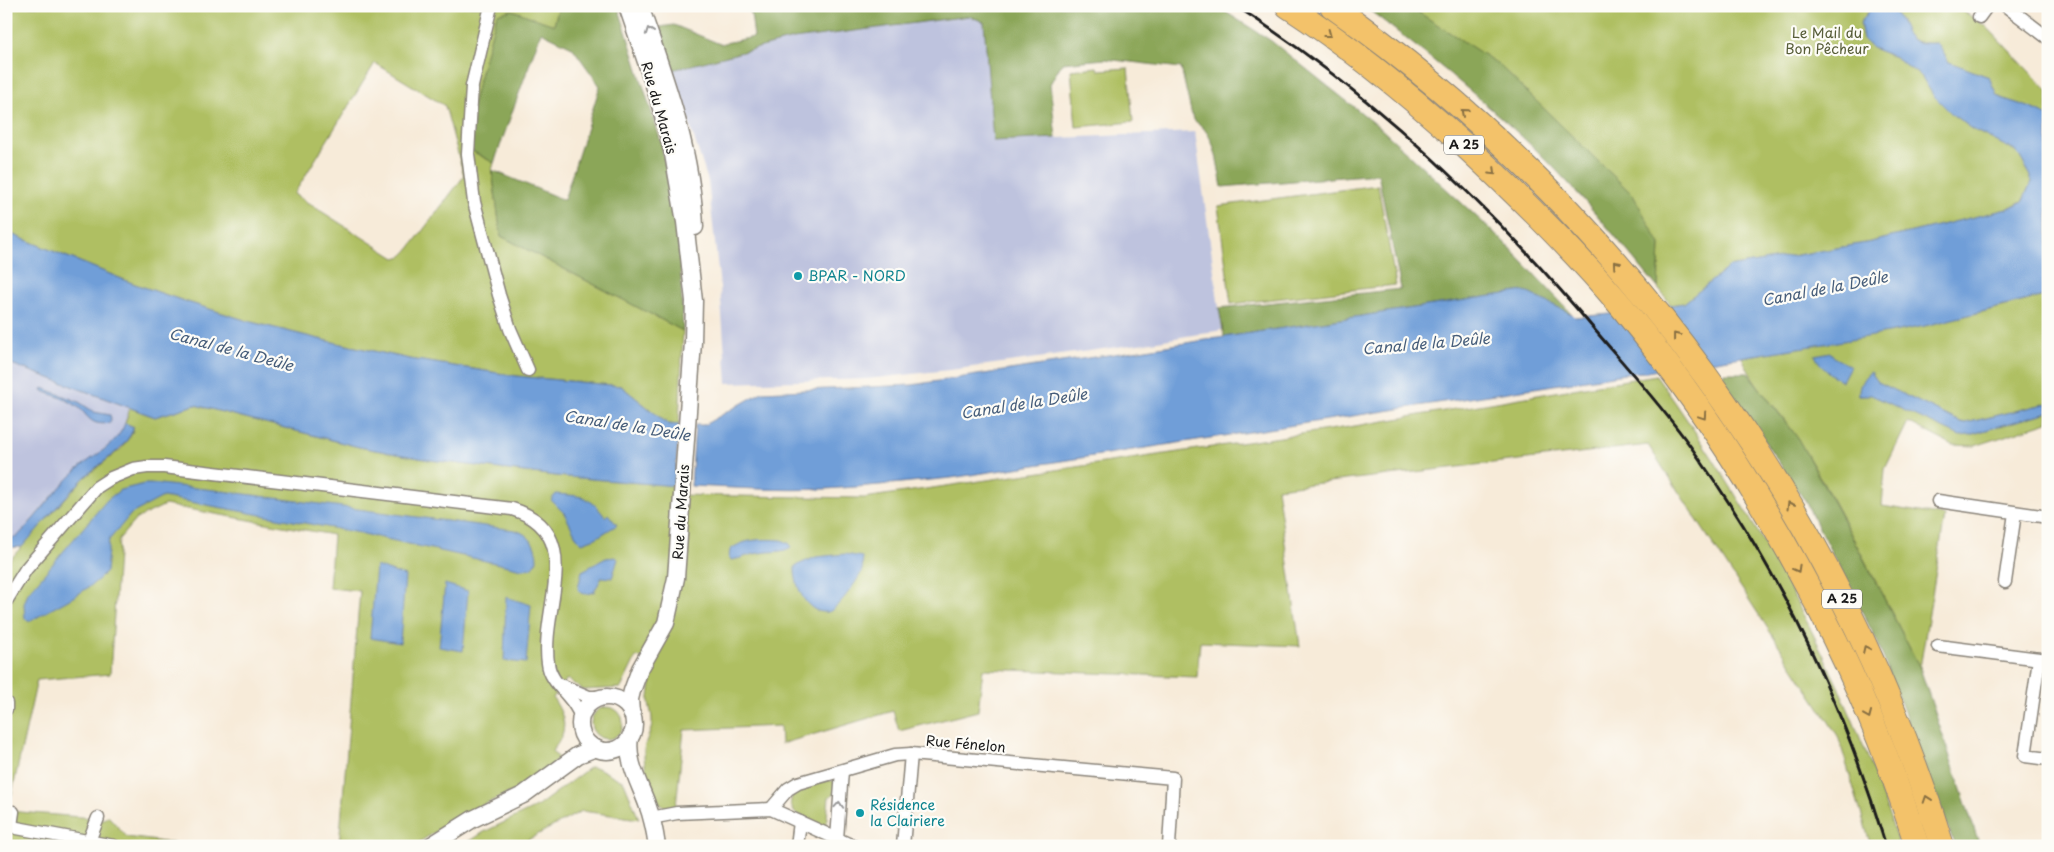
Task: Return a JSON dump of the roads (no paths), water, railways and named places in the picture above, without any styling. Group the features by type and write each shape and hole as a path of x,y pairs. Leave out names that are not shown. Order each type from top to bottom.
{"highway":[{"name":"A 25","path":"1288,6 1374,69 1449,131 1536,214 1620,305 1675,375 1758,500 1820,611 1851,674 1874,728 1917,846"},
{"name":"A 25","path":"1332,6 1400,57 1495,140 1566,209 1648,301 1703,372 1745,433 1791,506 1838,592 1893,710 1925,794 1942,846"}],"street":[{"path":"490,6 472,86 468,154 474,202 499,295 510,329 528,370"},
{"name":"Rue du Marais","path":"627,6 658,97 672,147 685,222 694,301"},
{"name":"Rue du Marais","path":"631,713 630,699 636,674 668,618 678,569 696,254 694,202 688,168 668,88 640,6"},
{"path":"1979,17 1987,6"},
{"path":"2006,6 2048,38"},
{"path":"6,601 26,569 97,487 117,475 139,467 164,467 512,509 530,516 541,524 554,546 556,564 547,656 551,673 577,707 584,737 624,764 636,779"},
{"path":"1938,501 2048,517"},
{"path":"2005,582 2015,512"},
{"path":"6,582 26,569"},
{"path":"1938,646 2043,660 2025,756 2048,759"},
{"name":"Rue du Marais","path":"606,698 636,674"},
{"path":"559,684 583,695 606,698 624,704 631,713 633,726 628,752 636,779 652,818 657,846"},
{"path":"558,768 575,744 580,721 587,705 606,698"},
{"path":"6,703 6,708"},
{"path":"430,846 473,819 523,795 578,754 618,748 630,737"},
{"path":"903,846 911,754"},
{"name":"Rue Fénelon","path":"771,809 793,785 895,755 911,754 1173,778 1169,846"},
{"path":"837,839 842,771"},
{"path":"652,818 677,813 771,809 853,846"},
{"path":"13,812 9,824 17,828 114,846"},
{"path":"89,841 98,818"},
{"path":"797,846 800,822"}],"water":[{"name":"Canal de la Deûle","path":"1881,6 1893,9 1911,39 1917,42 1937,43 1949,62 1989,77 1997,96 2037,110 2048,117 2048,295 1925,326 1856,339 1646,372 1624,373 951,478 808,490 691,486 695,425 704,425 762,392 912,385 1524,291 1575,317 1611,314 1684,303 1729,267 1871,242 2007,209 2023,201 2031,182 2031,176 2017,152 1974,130 1953,115 1933,95 1922,77 1895,57 1872,48 1863,39 1860,23 1870,10"},
{"name":"Canal de la Deûle","path":"6,232 132,283 251,322 410,359 517,376 621,386 668,424 679,425 675,486 556,476 430,460 359,447 195,405 155,417 6,362"},
{"path":"1830,352 1835,358 1850,366 1842,381 1826,370 1815,355"},
{"path":"1871,372 1878,382 1960,422 1966,423 2048,403 2048,412 1960,436 1871,395 1859,395 1859,388 1862,382"},
{"path":"43,388 79,402 94,412 110,415 110,423 103,424 93,421 75,405 65,399 45,392 42,390"},
{"path":"125,423 134,427 130,436 118,450 81,481 22,547 6,548 6,538 17,537 68,479 116,438"},
{"path":"144,484 215,490 515,530 528,537 534,545 537,560 532,568 522,569 359,533 163,497 131,514 109,540 106,572 99,579 82,592 31,621 25,619 24,604 28,593 107,500 120,490"},
{"path":"556,494 584,498 594,504 605,517 608,514 617,525 596,538 582,543 577,538 564,513 551,500"},
{"path":"782,540 790,544 791,547 731,560 729,558 730,550 742,543 748,541"},
{"path":"845,554 862,557 861,573 846,595 832,610 820,612 807,603 802,596 796,581 795,566 816,557"},
{"path":"616,557 618,559 612,578 602,577 594,592 587,594 580,592 578,588 582,571 606,558"},
{"path":"376,566 405,576 400,643 370,638"},
{"path":"445,584 468,591 463,651 439,647"},
{"path":"506,597 531,605 526,663 504,661"}],"railway":[{"path":"1236,6 1335,76 1382,114 1471,195 1554,283 1680,431 1723,493 1752,540 1805,638 1850,740 1886,846"}],"place":[{"name":"BPAR - NORD","path":"798,276"},
{"name":"Résidence la Clairiere","path":"860,813"}],"park label":[{"name":"Le Mail du Bon Pêcheur","path":"1827,42"}]}
